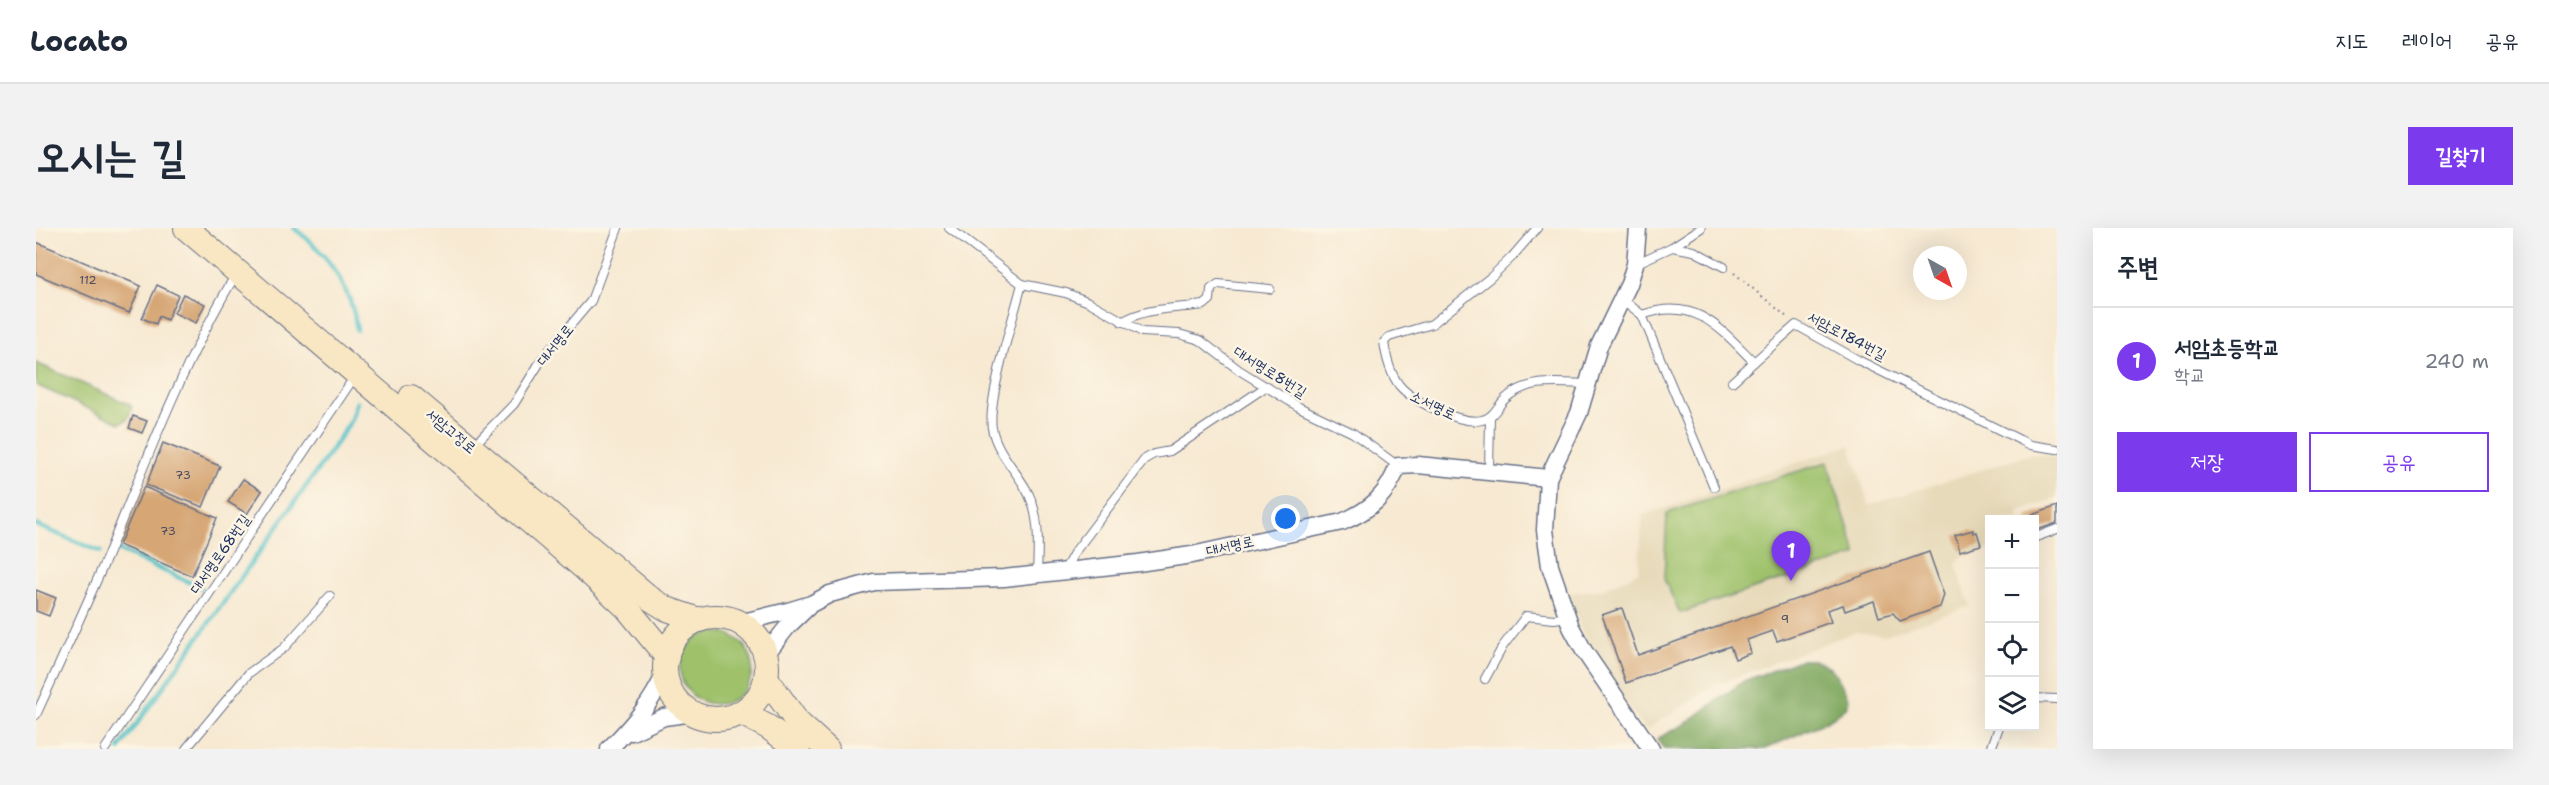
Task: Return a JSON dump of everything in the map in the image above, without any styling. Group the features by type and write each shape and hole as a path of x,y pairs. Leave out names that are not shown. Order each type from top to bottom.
{"main road":[{"name":"서암고정로","path":"186,228 583,567 627,608 666,665"},
{"name":"서암고정로","path":"211,228 651,599 667,609 699,620"},
{"path":"715,617 732,619 747,627 758,639 766,654 764,687 755,702 741,712 726,718 709,719 693,713 679,703 670,689 666,665 673,641 684,629 699,620 715,617"},
{"path":"766,678 798,723 827,749"},
{"path":"741,712 768,727 798,749"}],"street":[{"path":"1636,230 1635,264 1623,300 1599,346 1573,430 1548,478 1545,530 1550,566 1567,617 1584,651 1651,749"},
{"path":"1398,466 1418,465 1548,478"},
{"name":"대서명로","path":"739,623 811,604 830,594 874,582 1064,572 1192,555 1342,522 1374,506 1392,481 1398,466"},
{"path":"766,654 788,626 811,604"},
{"path":"613,746 655,696 666,665"},
{"path":"613,746 648,723 664,717 693,713"}],"lane":[{"name":"대서명로","path":"471,448 514,404 542,359 591,301 618,228"},
{"name":"대서명로8번길","path":"949,228 1022,284 1066,293 1108,311 1122,322 1142,332 1192,336 1211,347 1239,370 1299,407 1353,433 1398,466"},
{"name":"소서명로","path":"1490,417 1476,421 1455,417 1410,395 1398,384 1390,369 1384,342 1389,337 1432,324 1442,317 1511,258 1537,228"},
{"path":"1635,264 1672,247 1701,228"},
{"path":"1672,247 1694,251 1724,267"},
{"path":"36,715 77,626 191,358 237,271"},
{"path":"1022,284 996,386 991,426 1000,449 1033,503 1038,541 1037,575"},
{"path":"1122,322 1134,314 1146,311 1204,305 1210,300 1211,289 1218,284 1270,289"},
{"path":"1623,300 1642,315 1714,487"},
{"path":"1642,315 1658,309 1679,308 1695,313 1714,324 1755,362"},
{"path":"1732,382 1796,325"},
{"name":"서암로184번길","path":"1796,325 1858,360 2020,440 2057,449"},
{"name":"대서명로68번길","path":"105,749 357,373"},
{"path":"1489,471 1490,417 1505,400 1522,387 1534,383 1588,384"},
{"path":"1064,572 1074,553 1145,459 1154,454 1170,452 1267,386"},
{"path":"2039,536 2057,529"},
{"path":"186,749 249,674 284,648 330,596"},
{"path":"1485,679 1503,646 1526,616 1554,619 1567,617"},
{"path":"2039,698 2057,699"},
{"path":"1991,749 1997,731"}],"path":[{"name":"서암로184번길","path":"1724,267 1743,279 1796,325"}],"shaded area":[{"path":"1850,445 1869,505 2031,454 2057,457 2057,498 2017,513 2018,515 1985,515 1985,550 1960,558 1956,564 1970,606 1885,635 1855,632 1721,683 1645,730 1611,682 1581,630 1569,593 1603,589 1638,572 1643,515"}],"green space":[{"path":"36,363 129,404 132,408 127,420 120,423 36,385"},
{"path":"1827,462 1857,555 1680,613 1664,579 1667,513"},
{"path":"716,632 736,638 746,648 752,668 746,688 736,698 716,704 696,698 686,688 680,668 686,648 696,638"},
{"path":"1800,660 1822,663 1837,676 1849,700 1840,713 1765,749 1664,749 1657,739 1685,724 1744,681"}],"building":[{"path":"36,242 141,286 129,313 36,274"},
{"path":"157,285 178,295 167,320 159,316 156,324 142,318"},
{"path":"183,294 205,304 196,323 174,313"},
{"path":"133,416 147,421 142,433 129,428"},
{"path":"163,443 220,466 203,507 146,485"},
{"path":"243,479 262,491 247,514 228,502"},
{"path":"144,487 217,518 192,576 119,545"},
{"path":"2057,506 2057,523 2039,529 2039,515 2032,515"},
{"path":"1973,530 1973,533 1977,532 1981,545 1960,551 1955,535"},
{"path":"1929,552 1944,595 1940,607 1900,621 1893,613 1879,617 1874,601 1845,611 1843,605 1827,610 1831,622 1777,641 1773,631 1747,640 1751,653 1735,659 1730,646 1626,683 1602,615 1622,608 1638,655"},
{"path":"36,590 56,598 49,616 36,611"}],"waterway":[{"path":"294,228 317,249 336,273 350,300 357,330"},
{"path":"119,749 324,461 350,422 357,402"},
{"path":"36,525 101,552"},
{"path":"118,550 202,588"}],"place":[{"name":"서암초등학교","path":"1791,581"}]}
